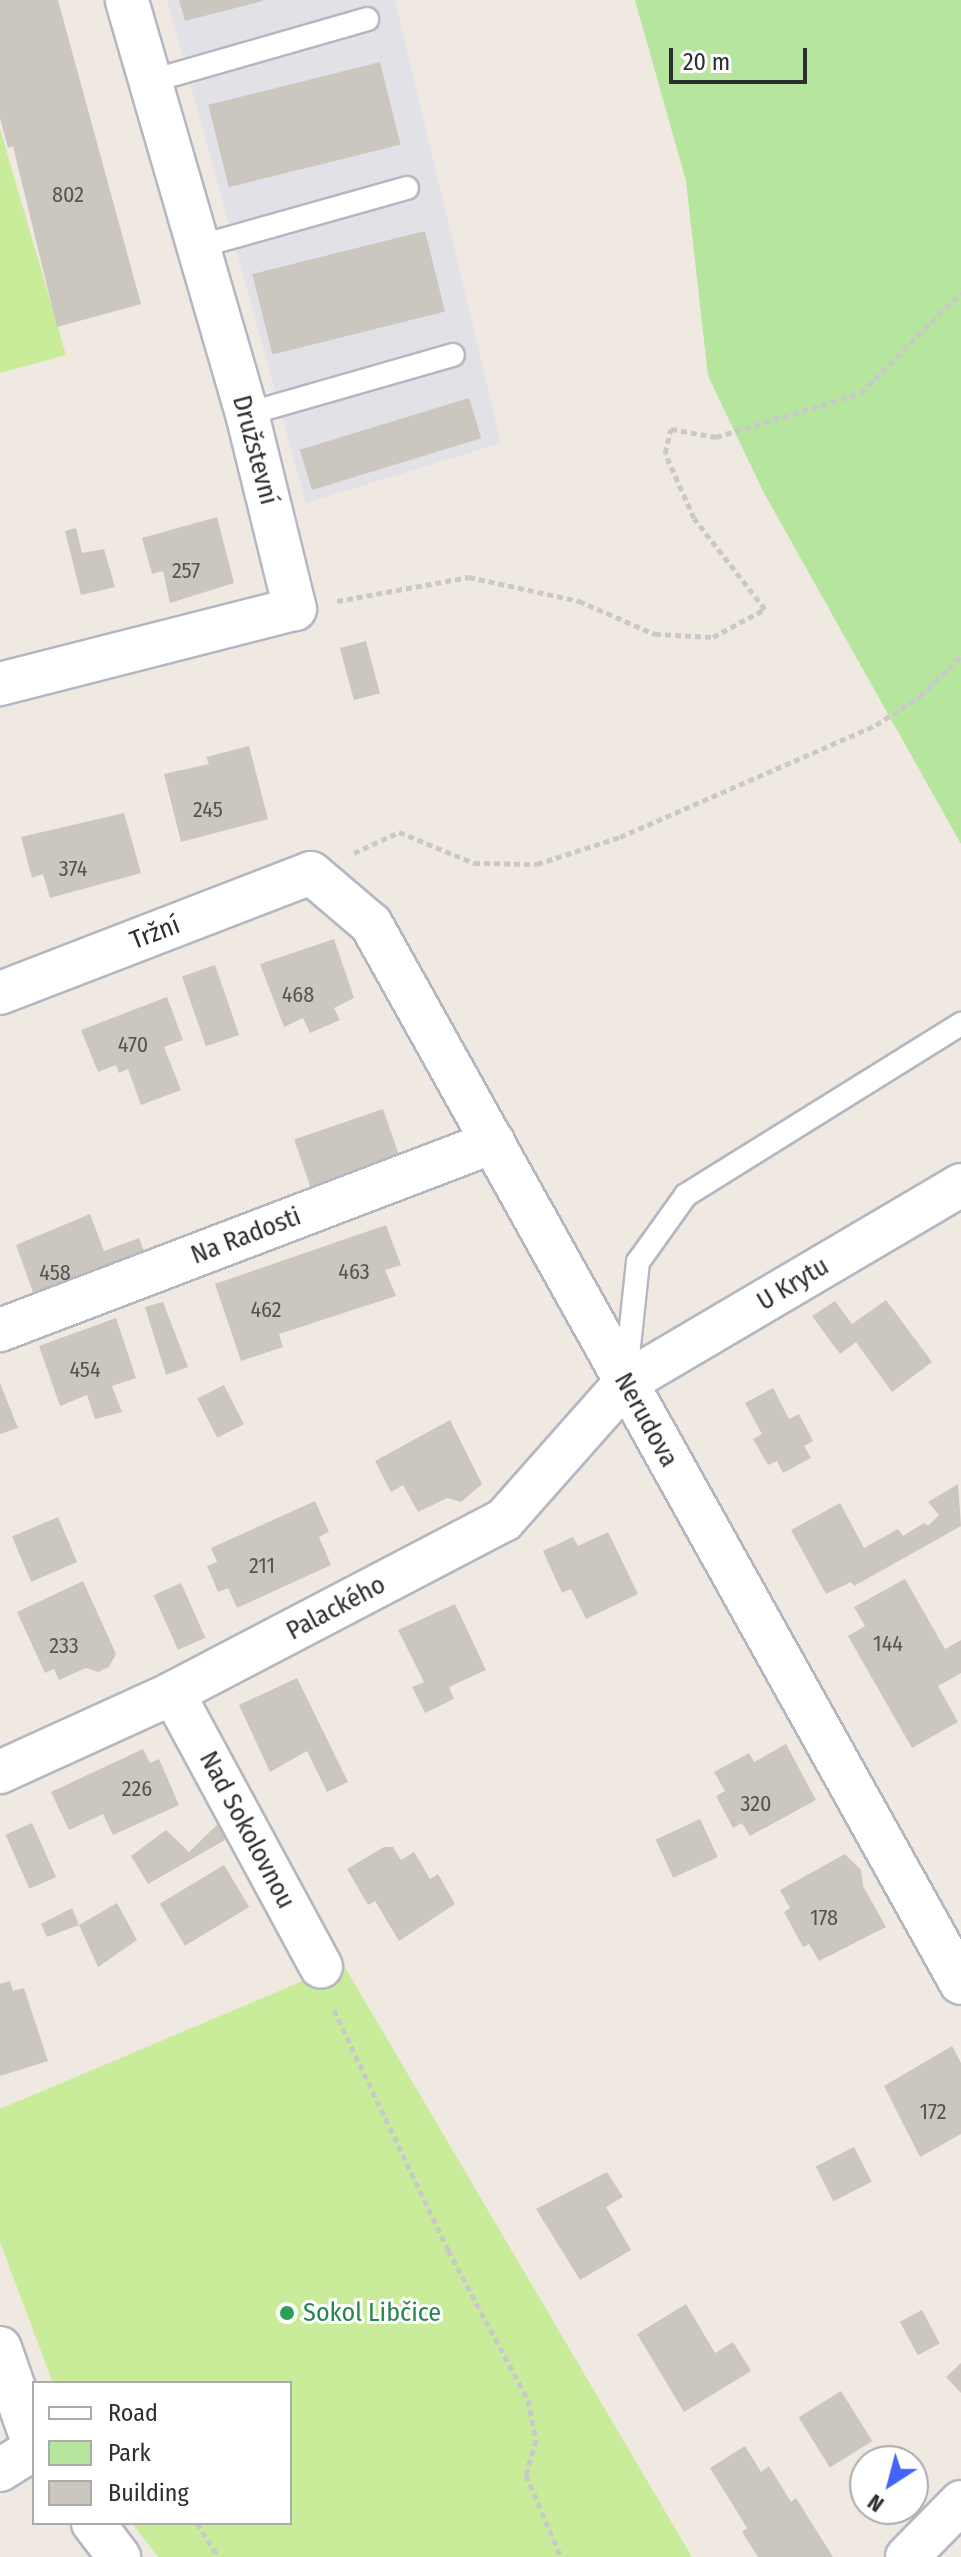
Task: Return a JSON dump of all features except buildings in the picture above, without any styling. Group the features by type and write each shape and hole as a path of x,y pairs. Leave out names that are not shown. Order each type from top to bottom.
{"street":[{"name":"Družstevní","path":"127,0 148,82 247,414 295,609"},
{"path":"0,684 295,609"},
{"name":"Tržní","path":"0,993 311,873"},
{"name":"Nerudova","path":"311,873 371,924 961,1983"},
{"name":"Na Radosti","path":"0,1330 493,1142"},
{"name":"U Krytu","path":"625,1383 961,1185"},
{"name":"Palackého","path":"0,1772 173,1693 504,1520 625,1383"},
{"name":"Nad Sokolovnou","path":"173,1693 321,1967"},
{"path":"0,2348 32,2441"},
{"path":"0,2470 32,2448"},
{"path":"907,2557 961,2502"},
{"path":"95,2525 119,2557"}],"lane":[{"path":"148,82 367,19"},
{"path":"197,247 407,188"},
{"path":"247,414 453,355"},
{"path":"625,1383 638,1262 686,1195 961,1024"}],"path":[{"path":"295,609 469,577 579,601 655,634 713,637 765,609 694,518 665,453 671,429 716,437 861,393 961,292"},
{"path":"399,832 474,863 537,864 620,837 876,725 920,696 961,656"},
{"path":"321,1967 341,2034 528,2400 536,2440 526,2475 561,2557"},
{"path":"198,2525 218,2557"}],"shaded area":[{"path":"167,0 395,0 501,443 306,503"}],"green space":[{"path":"635,0 961,0 961,844 764,493 708,376 686,181"},
{"path":"0,129 66,355 0,373"},
{"name":"Sokol Libčice","path":"343,1964 692,2557 158,2557 134,2525 292,2525 292,2381 52,2381 0,2242 0,2109"}],"place":[{"name":"Sokol Libčice","path":"287,2313"}]}
